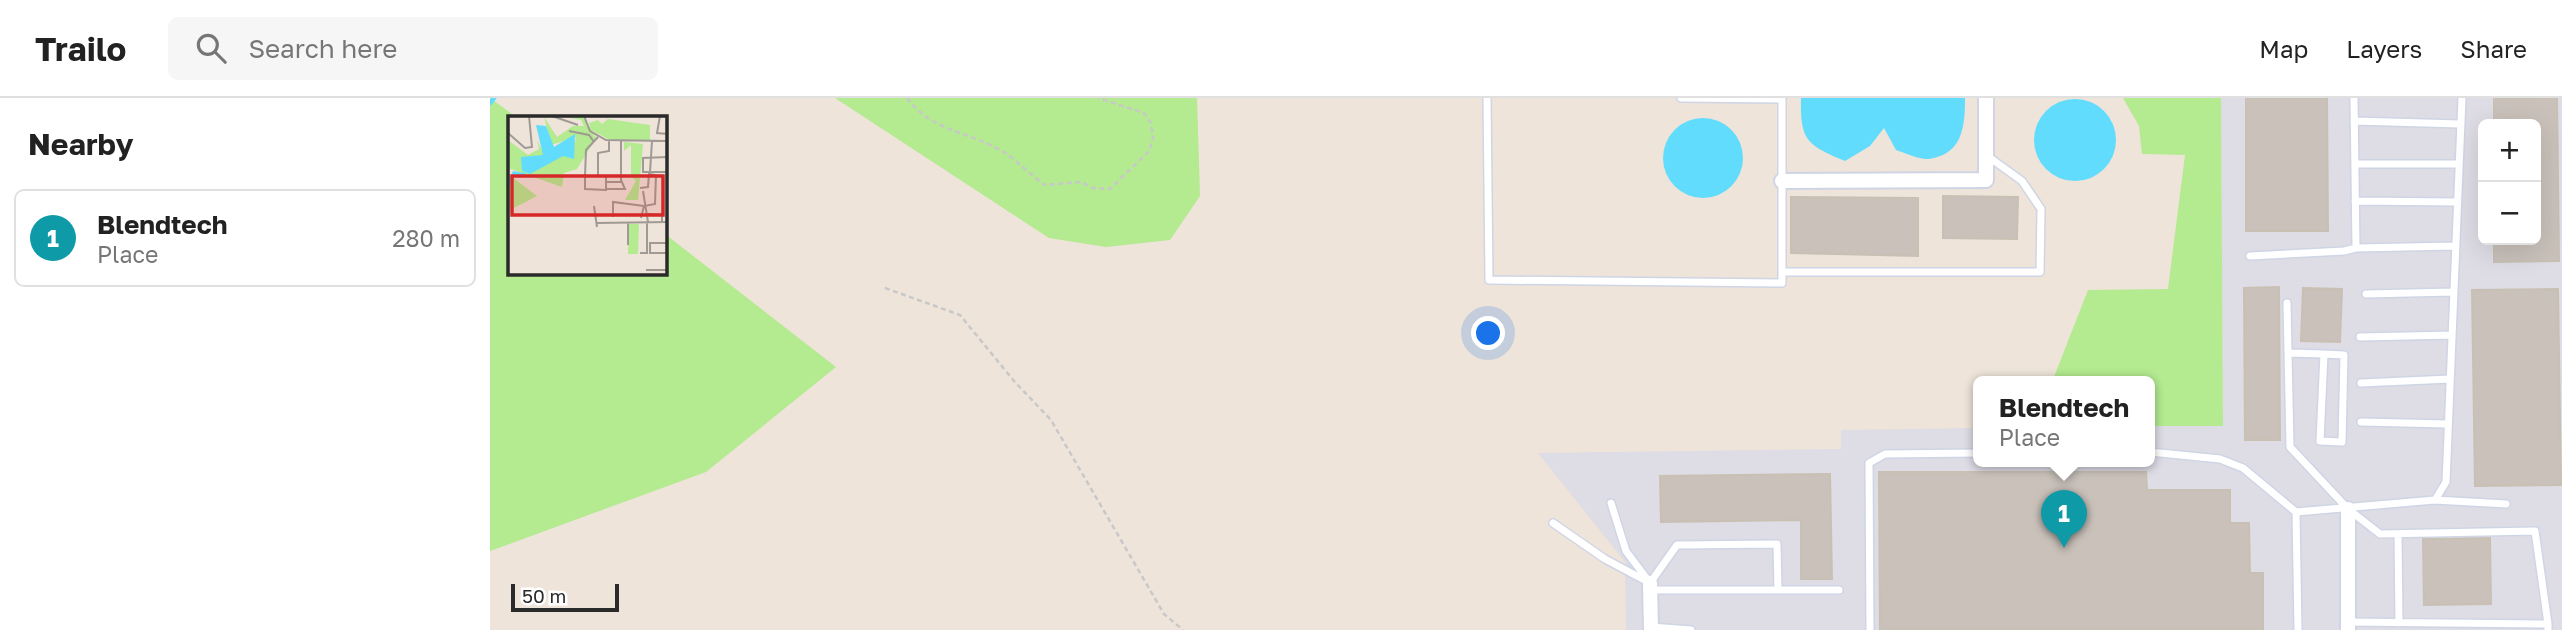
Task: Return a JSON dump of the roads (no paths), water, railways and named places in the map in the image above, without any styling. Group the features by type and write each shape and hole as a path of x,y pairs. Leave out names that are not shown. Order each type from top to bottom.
{"street":[{"path":"1782,181 1986,180 1986,98"},
{"path":"2348,509 2348,626"},
{"path":"1650,586 1651,629"}],"lane":[{"path":"1487,98 1489,279 1782,283 1782,99 1681,98"},
{"path":"2354,98 2356,248"},
{"path":"2435,500 2446,482 2462,98"},
{"path":"2354,121 2460,124"},
{"path":"1782,272 2040,272 2041,209 2022,181 1986,155"},
{"path":"2355,164 2459,164"},
{"path":"2356,201 2457,202"},
{"path":"2250,256 2356,248 2455,246"},
{"path":"2366,294 2454,292"},
{"path":"2287,303 2290,447 2348,509 2380,534 2535,531 2548,627 2399,622 2348,626"},
{"path":"2360,337 2452,335"},
{"path":"2288,353 2324,354 2344,355 2343,442 2320,441 2324,354"},
{"path":"2361,383 2450,379"},
{"path":"2361,422 2448,424"},
{"path":"2155,452 2220,459 2243,468 2296,512 2435,500 2506,504"},
{"path":"1870,630 1869,463 1885,454 1973,453"},
{"path":"1611,503 1626,551 1650,586"},
{"path":"2296,512 2298,630"},
{"path":"1553,523 1650,586 1839,590"},
{"path":"2398,534 2399,622"},
{"path":"1650,586 1677,545 1777,544 1779,590"},
{"path":"1651,629 1691,630"}],"water":[{"path":"1801,98 1965,98 1963,128 1960,137 1949,151 1925,159 1896,150 1884,128 1870,146 1845,161 1822,150 1808,139 1802,123"},
{"path":"2075,99 2091,102 2104,111 2113,124 2116,140 2113,156 2104,169 2091,178 2075,181 2059,178 2046,169 2037,156 2034,140 2037,124 2046,111 2059,102"},
{"path":"1695,118 1711,118 1732,129 1743,150 1743,166 1732,187 1711,198 1695,198 1681,192 1669,180 1663,166 1663,150 1669,136 1681,124"}],"waterway":[{"path":"490,103 494,98"}],"place":[{"name":"Blendtech","path":"2064,548"}]}
